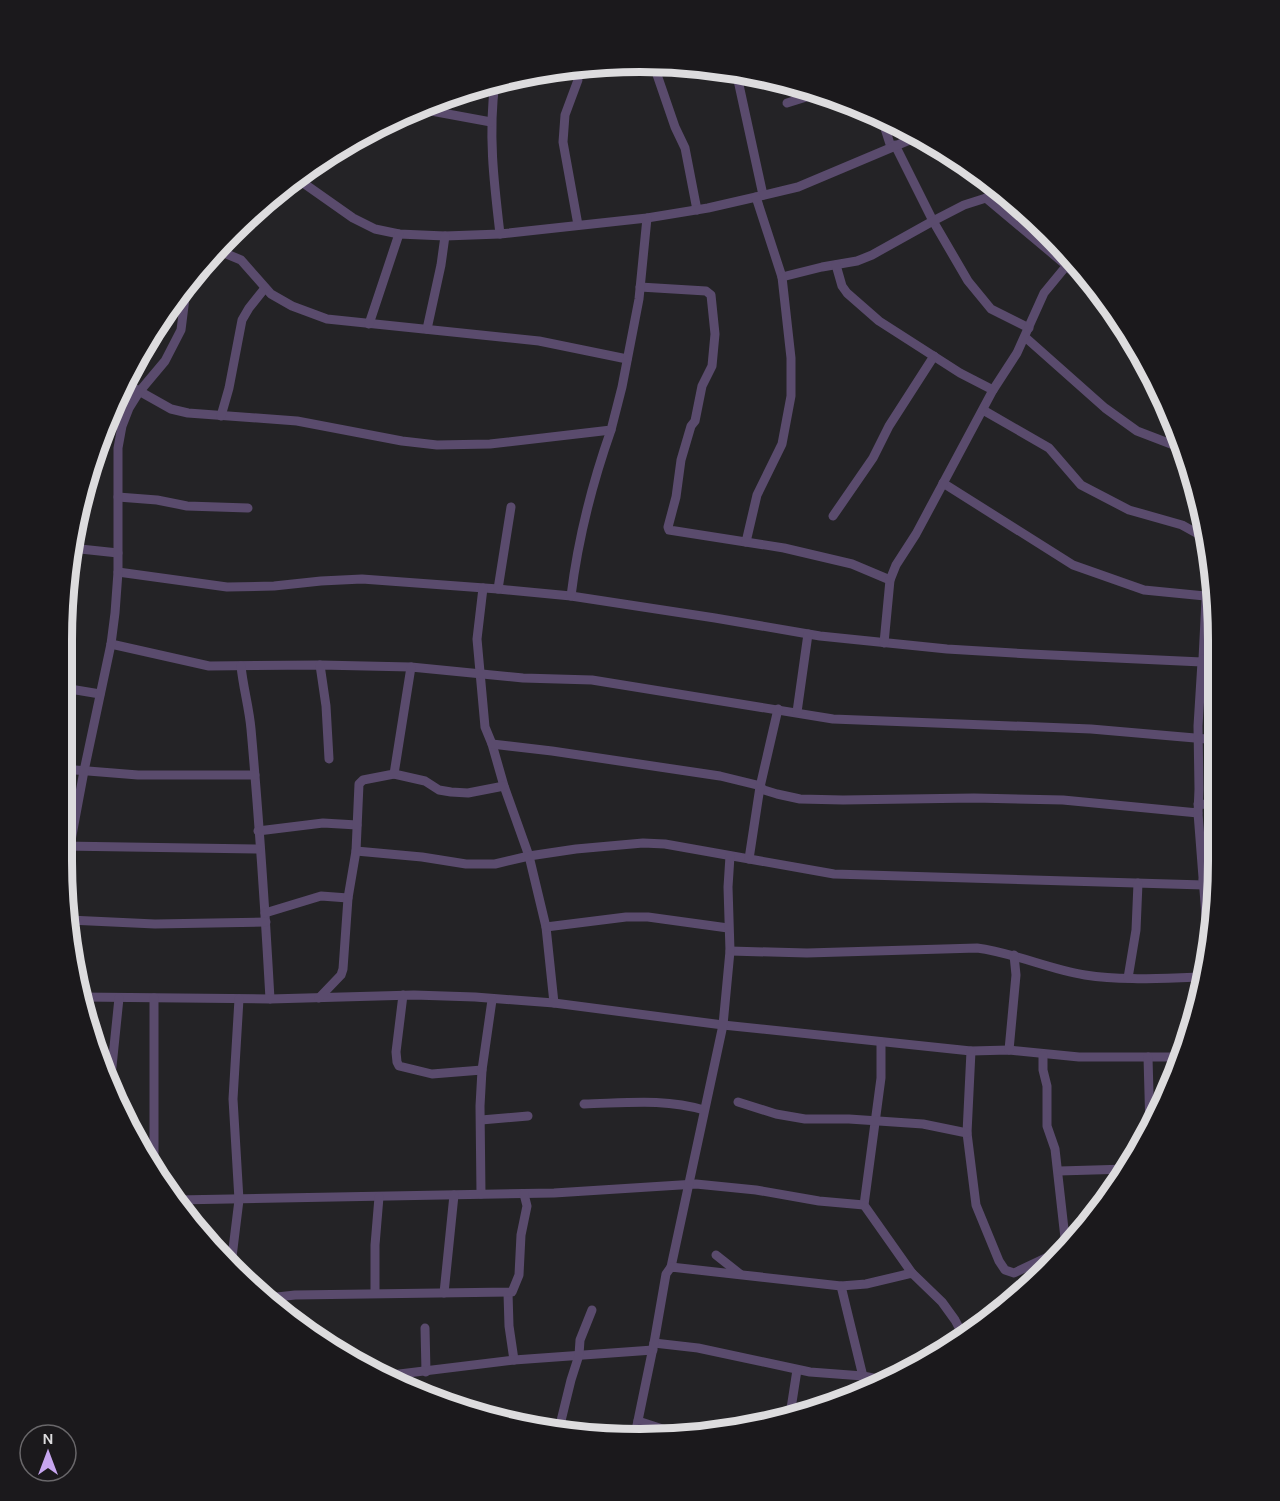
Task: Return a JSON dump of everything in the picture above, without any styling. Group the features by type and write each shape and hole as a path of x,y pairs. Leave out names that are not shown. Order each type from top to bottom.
{"street":[{"path":"656,72 675,127 685,148 697,210"},
{"path":"578,80 565,115 562,142 578,225"},
{"path":"738,81 760,196 782,277 791,358 791,396 782,444 757,495 747,542"},
{"path":"494,91 491,122 492,164 500,234"},
{"path":"787,103 806,97"},
{"path":"433,111 491,122"},
{"path":"886,129 933,221 968,281 991,309 1027,332 1105,408 1137,431 1173,445"},
{"path":"303,183 366,226 399,234 446,236 500,234 647,218 760,196 798,187 909,140"},
{"path":"782,277 858,261 964,205 992,194"},
{"path":"986,198 1052,249"},
{"path":"571,596 587,510 611,430 627,359 640,288 647,218"},
{"path":"369,324 399,234"},
{"path":"427,329 446,236"},
{"path":"224,253 241,260 265,288 292,306 318,316 369,324 539,341 627,359"},
{"path":"836,265 842,286 853,300 879,321 960,373 993,390"},
{"path":"884,643 890,580 896,565 916,534 993,390 1017,353 1044,292 1067,265"},
{"path":"221,416 230,388 242,320 265,288"},
{"path":"640,288 706,291 711,295 715,334 713,359 702,386 695,421 691,426 681,460 669,530 784,548 852,564 890,580"},
{"path":"72,821 111,644 118,572 118,448 122,426 129,408 165,361 181,330 185,300"},
{"path":"833,516 873,458 889,426 934,356"},
{"path":"132,387 171,409 188,413 297,421 402,441 437,445 490,444 611,430"},
{"path":"983,410 1049,448 1081,485 1129,510 1182,525 1198,534"},
{"path":"943,483 1072,565 1144,590 1205,596"},
{"path":"118,497 157,500 187,506 248,508"},
{"path":"498,590 511,507"},
{"path":"80,549 118,553"},
{"path":"118,572 227,587 362,579 483,588 571,596 808,634 884,643 1030,654 1208,660"},
{"path":"483,588 477,639 485,727 528,856 546,927 554,1003"},
{"path":"1205,589 1198,737 1198,809 1206,912"},
{"path":"797,712 808,634"},
{"path":"111,644 209,666 411,667 480,675 592,680 833,718 1090,729 1208,738"},
{"path":"320,665 326,706 329,759"},
{"path":"241,666 243,687 249,708 255,775 270,999"},
{"path":"394,774 411,667"},
{"path":"72,689 100,694"},
{"path":"749,859 760,787 778,710"},
{"path":"492,744 720,777 757,785 777,794 800,799 974,798 1063,800 1198,809 1208,807"},
{"path":"72,770 138,775 255,775"},
{"path":"319,998 341,975 348,898 356,851 360,781 394,774 425,781 439,790 468,793 504,786"},
{"path":"258,831 323,823 357,825"},
{"path":"356,851 466,864 495,864 528,856 576,849 643,843 665,844 834,874 1138,883 1207,882"},
{"path":"72,846 259,849"},
{"path":"636,1429 666,1274 671,1267 723,1025 730,951 728,887 730,856"},
{"path":"1128,978 1136,930 1138,883"},
{"path":"75,920 155,924 265,918 321,896 348,898"},
{"path":"546,927 626,917 648,917 728,928"},
{"path":"730,951 807,953 977,948 1014,955 1086,975 1128,978 1196,977"},
{"path":"1009,1050 1016,975 1014,955"},
{"path":"403,995 396,1052 399,1066 432,1074 482,1070"},
{"path":"89,997 270,999 403,995 554,1003 723,1025 971,1051 1009,1050 1079,1057 1173,1057"},
{"path":"112,1069 119,998"},
{"path":"154,998 154,1155"},
{"path":"232,1257 239,1200 233,1099 239,999"},
{"path":"481,1194 482,1070 492,1000"},
{"path":"881,1042 881,1078 864,1205 917,1280 936,1294 960,1330"},
{"path":"971,1051 967,1133 976,1205 1005,1270 1014,1273 1048,1257"},
{"path":"1043,1055 1043,1070 1047,1086 1047,1126 1055,1149 1059,1171 1067,1236"},
{"path":"1148,1057 1149,1111"},
{"path":"738,1101 776,1114 805,1119 875,1120 923,1124 967,1133"},
{"path":"584,1104 682,1103 704,1110"},
{"path":"481,1120 528,1116"},
{"path":"1059,1171 1117,1169"},
{"path":"184,1200 524,1194 712,1184 819,1201 864,1205"},
{"path":"276,1297 375,1293 512,1292 519,1275 521,1235 526,1206 524,1194"},
{"path":"444,1293 454,1195"},
{"path":"375,1293 375,1245 379,1197"},
{"path":"716,1254 740,1274"},
{"path":"671,1267 841,1286 866,1284 912,1273"},
{"path":"841,1286 864,1383"},
{"path":"508,1293 509,1326 514,1360"},
{"path":"560,1423 579,1355 580,1341 592,1310"},
{"path":"425,1328 426,1372"},
{"path":"399,1375 514,1360 653,1347 709,1350 797,1370 874,1378"},
{"path":"791,1409 797,1370"},
{"path":"638,1421 662,1428"}]}
